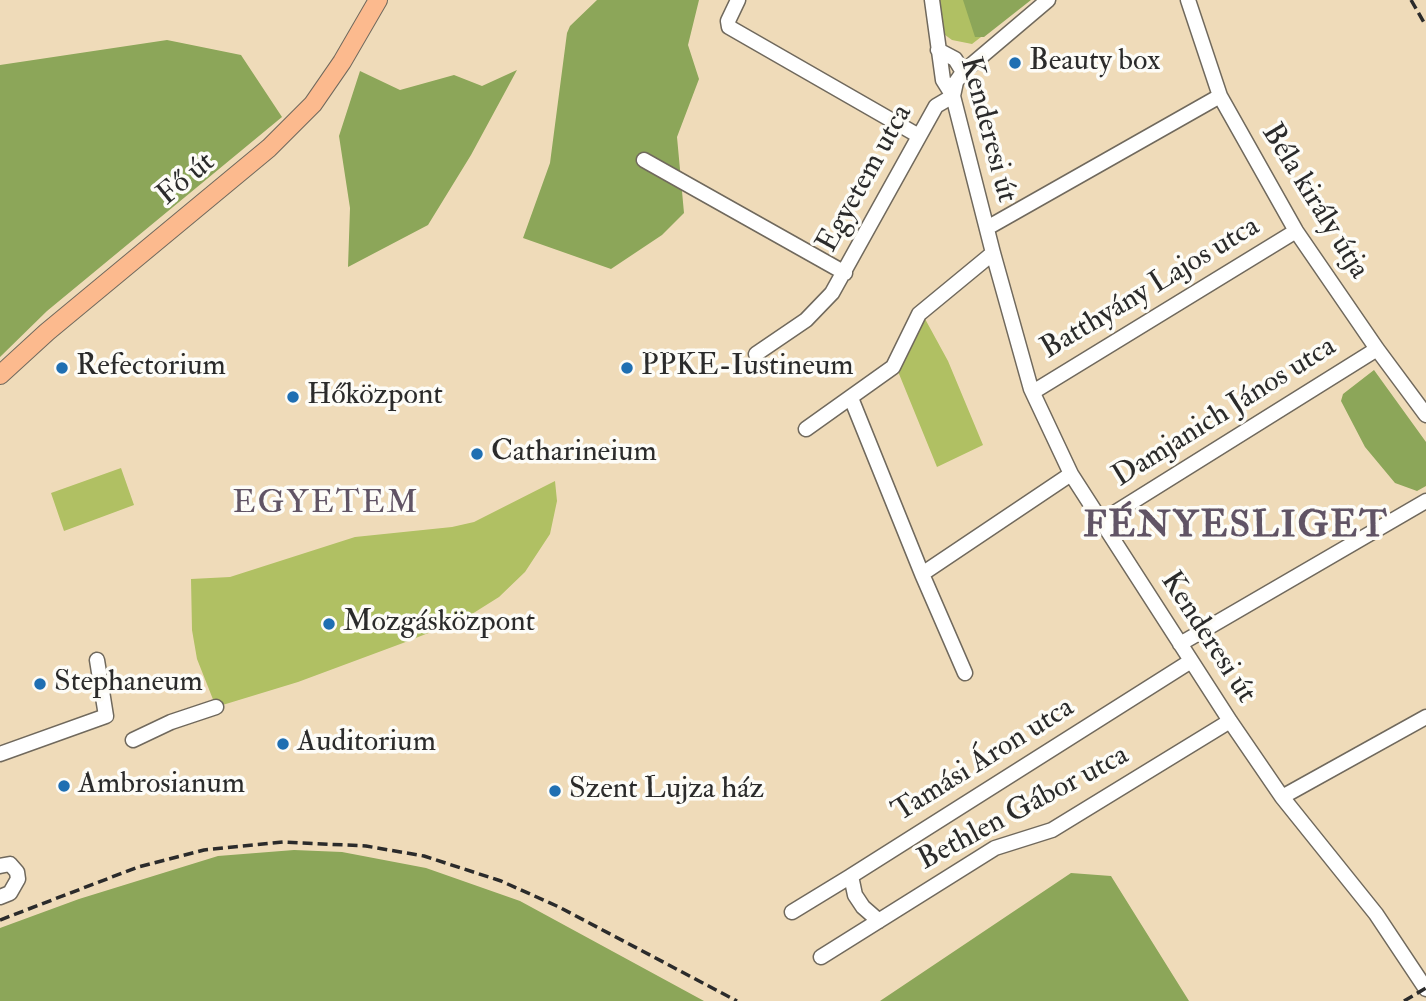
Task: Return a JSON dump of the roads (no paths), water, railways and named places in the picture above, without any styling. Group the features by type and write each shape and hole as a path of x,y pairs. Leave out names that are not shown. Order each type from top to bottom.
{"main road":[{"name":"Fő út","path":"0,375 269,148 313,104 342,62 378,0"}],"street":[{"path":"737,0 728,21 729,27 919,136"},
{"name":"Kenderesi út","path":"932,0 943,80 953,96 1032,392 1072,474 1100,522 1282,797 1376,914 1426,989"},
{"name":"Egyetem utca","path":"756,354 806,320 832,293 936,106 953,96 956,82 963,72 1048,0"},
{"name":"Béla király útja","path":"1188,0 1220,96 1296,231 1426,415"},
{"path":"938,50 955,59 963,72"},
{"path":"987,228 1220,96"},
{"path":"644,160 845,273"},
{"name":"Batthyány Lajos utca","path":"1032,392 1296,231"},
{"path":"806,429 893,367 919,314 993,253"},
{"name":"Damjanich János utca","path":"1100,522 1377,349"},
{"path":"851,398 965,673"},
{"path":"922,573 1072,474"},
{"path":"1180,644 1426,501"},
{"path":"0,754 106,716 97,660"},
{"name":"Tamási Áron utca","path":"792,912 1191,661"},
{"path":"133,740 171,722 216,707"},
{"path":"1282,797 1426,717"},
{"name":"Bethlen Gábor utca","path":"821,957 995,848 1052,830 1230,721"},
{"path":"0,866 10,864 17,872 18,879 10,893 0,897"},
{"path":"851,876 855,895 863,907 879,921"}],"railway":[{"path":"1411,0 1426,26"},
{"path":"0,920 138,867 204,850 283,842 366,846 424,856 501,881 559,907 737,1001"},
{"path":"1404,1001 1426,988"}],"place":[{"name":"Beauty box","path":"1015,63"},
{"name":"Refectorium","path":"62,368"},
{"name":"PPKE-Iustineum","path":"627,368"},
{"name":"Hőközpont","path":"293,397"},
{"name":"Catharineium","path":"477,454"},
{"name":"Mozgásközpont","path":"329,624"},
{"name":"Stephaneum","path":"40,684"},
{"name":"Auditorium","path":"283,744"},
{"name":"Ambrosianum","path":"64,786"},
{"name":"Szent Lujza ház","path":"555,791"}],"district":[{"name":"EGYETEM","path":"326,505"},
{"name":"FÉNYESLIGET","path":"1236,528"}]}
